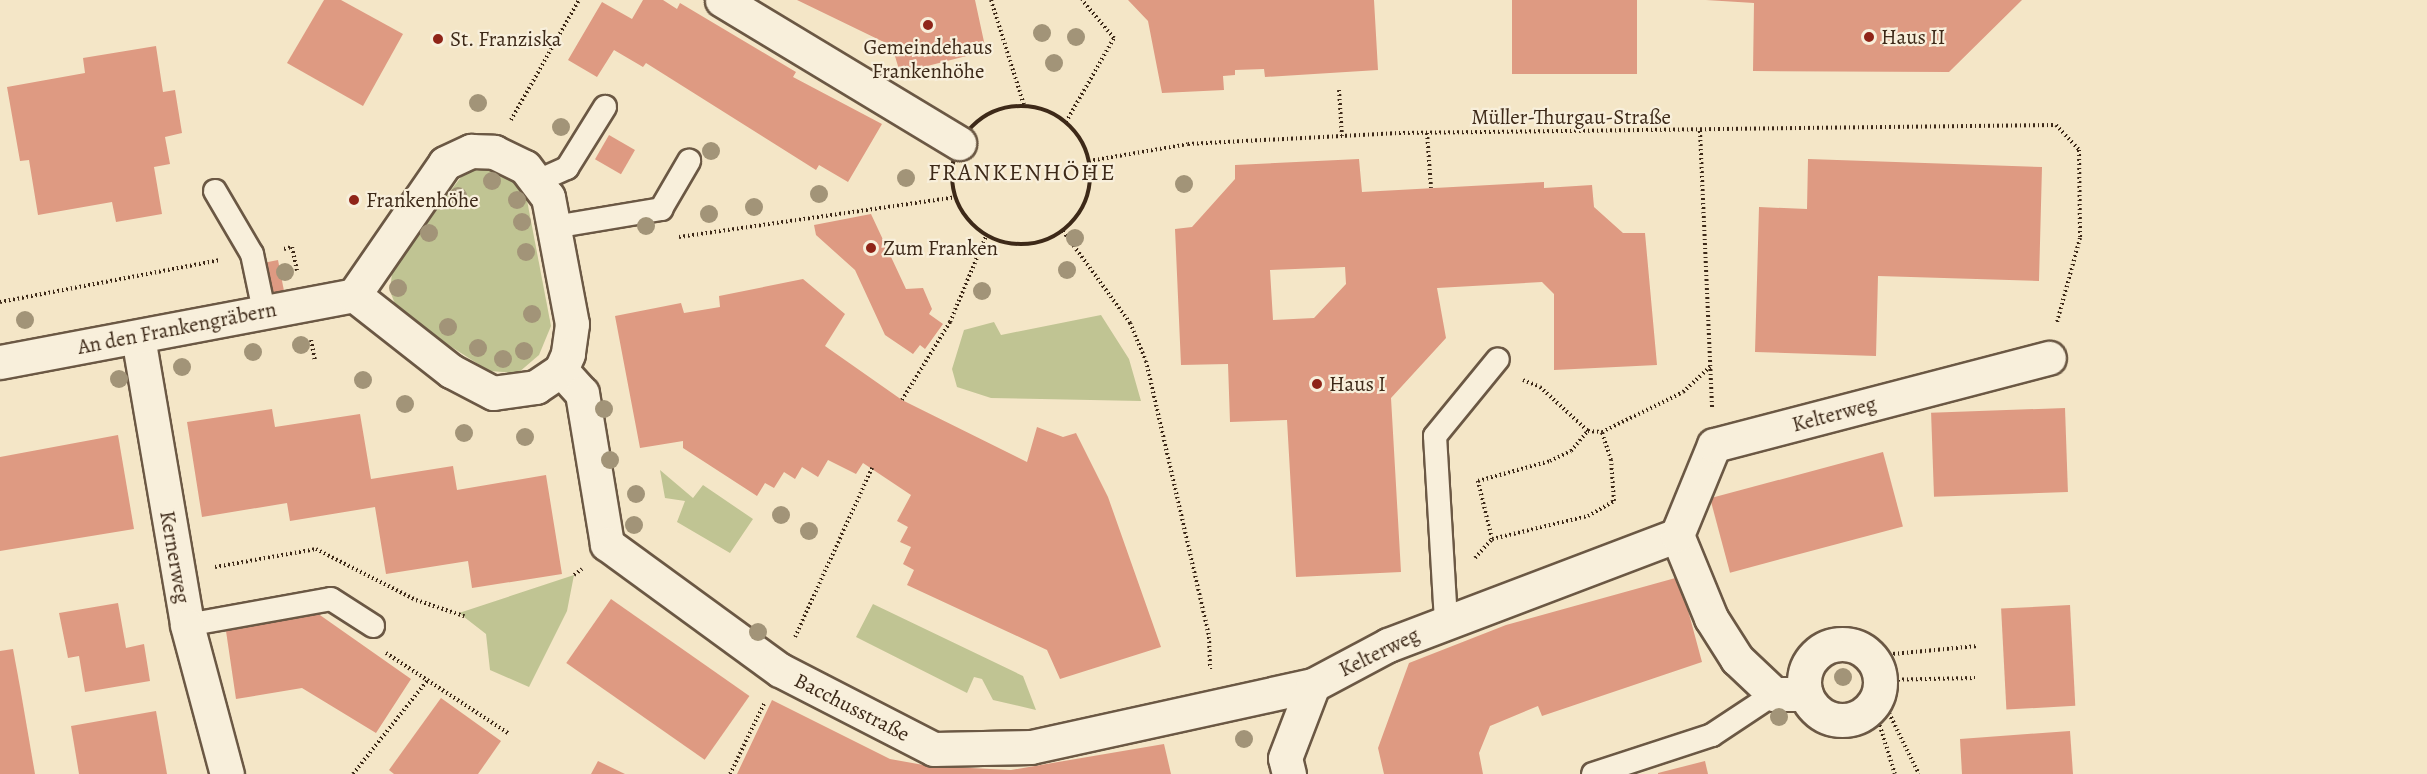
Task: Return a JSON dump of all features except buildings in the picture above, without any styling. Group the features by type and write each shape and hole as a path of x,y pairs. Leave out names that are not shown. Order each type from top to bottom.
{"street":[{"path":"722,0 959,143"},
{"path":"471,151 494,152 540,180 554,227 572,324 561,370 536,387 492,393 451,371 354,295 394,229 445,163 471,151"},
{"name":"An den Frankengräbern","path":"0,362 354,295"},
{"name":"Kernerweg","path":"138,337 187,625 227,774"},
{"name":"Kelterweg","path":"1714,445 2049,358"},
{"name":"Bacchusstraße","path":"561,370 582,393 607,544 780,670 934,749 1031,747 1313,685"},
{"path":"1714,445 1677,535 1711,618 1737,659 1790,694 1819,712 1842,720 1876,683 1848,644 1823,648 1806,668 1790,694"},
{"name":"Kelterweg","path":"1313,685 1446,621 1677,535"},
{"path":"1289,774 1285,758 1313,685"}],"lane":[{"path":"540,180 567,168 605,107"},
{"path":"554,227 661,209 689,160"},
{"path":"215,191 252,254 264,311"},
{"name":"Kelterweg","path":"1446,621 1435,436 1498,359"},
{"path":"187,625 331,599 373,626"},
{"path":"1593,774 1712,735 1790,694"}],"path":[{"path":"494,152 579,0"},
{"path":"991,0 1024,106"},
{"path":"1066,122 1114,38 1082,0"},
{"path":"1340,90 1342,136"},
{"path":"1024,106 1066,122 1089,161 1086,200 1063,231 1025,245 986,236 955,197 952,170 959,143 986,115 1024,106"},
{"name":"Müller-Thurgau-Straße","path":"1089,161 1188,144 1342,136 2056,125 2079,150 2080,238 2049,358"},
{"path":"1701,131 1714,445"},
{"path":"1427,134 1431,188"},
{"path":"670,238 955,197"},
{"path":"1063,231 1130,323 1146,361 1209,637 1211,706"},
{"path":"902,400 950,322 986,236"},
{"path":"0,302 292,247"},
{"path":"1498,359 1517,378 1540,387 1588,431 1602,432 1683,392 1710,367"},
{"path":"1492,538 1478,481 1550,461 1571,451 1588,431"},
{"path":"1444,587 1492,538 1588,516 1614,501 1611,460 1602,432"},
{"path":"780,670 872,468"},
{"path":"373,626 364,638 508,734"},
{"path":"1876,683 1978,646"},
{"path":"1876,683 1975,678"},
{"path":"353,774 427,681"},
{"path":"1876,683 1895,774"},
{"path":"1876,683 1917,762 1919,774"},
{"path":"730,774 758,716"}],"green space":[{"path":"488,169 508,174 526,195 551,326 539,355 518,373 489,371 436,337 395,304 390,291 392,273 410,243 465,172"},
{"path":"1101,315 1129,359 1141,401 991,398 957,387 952,369 964,330 994,322 1001,335"},
{"path":"660,470 693,498 703,485 753,519 730,553 677,522 685,501 665,498"},
{"path":"574,575 567,611 529,687 490,670 486,634 459,613"},
{"path":"873,604 1023,676 1036,710 993,700 982,679 974,677 967,693 856,637"}],"place":[{"name":"Gemeindehaus Frankenhöhe","path":"928,25"},
{"name":"Haus II","path":"1869,37"},
{"name":"St. Franziska","path":"438,39"},
{"name":"Frankenhöhe","path":"354,200"},
{"name":"Zum Franken","path":"871,248"},
{"name":"Haus I","path":"1317,384"}],"district":[{"name":"FRANKENHÖHE","path":"1022,173"}]}
